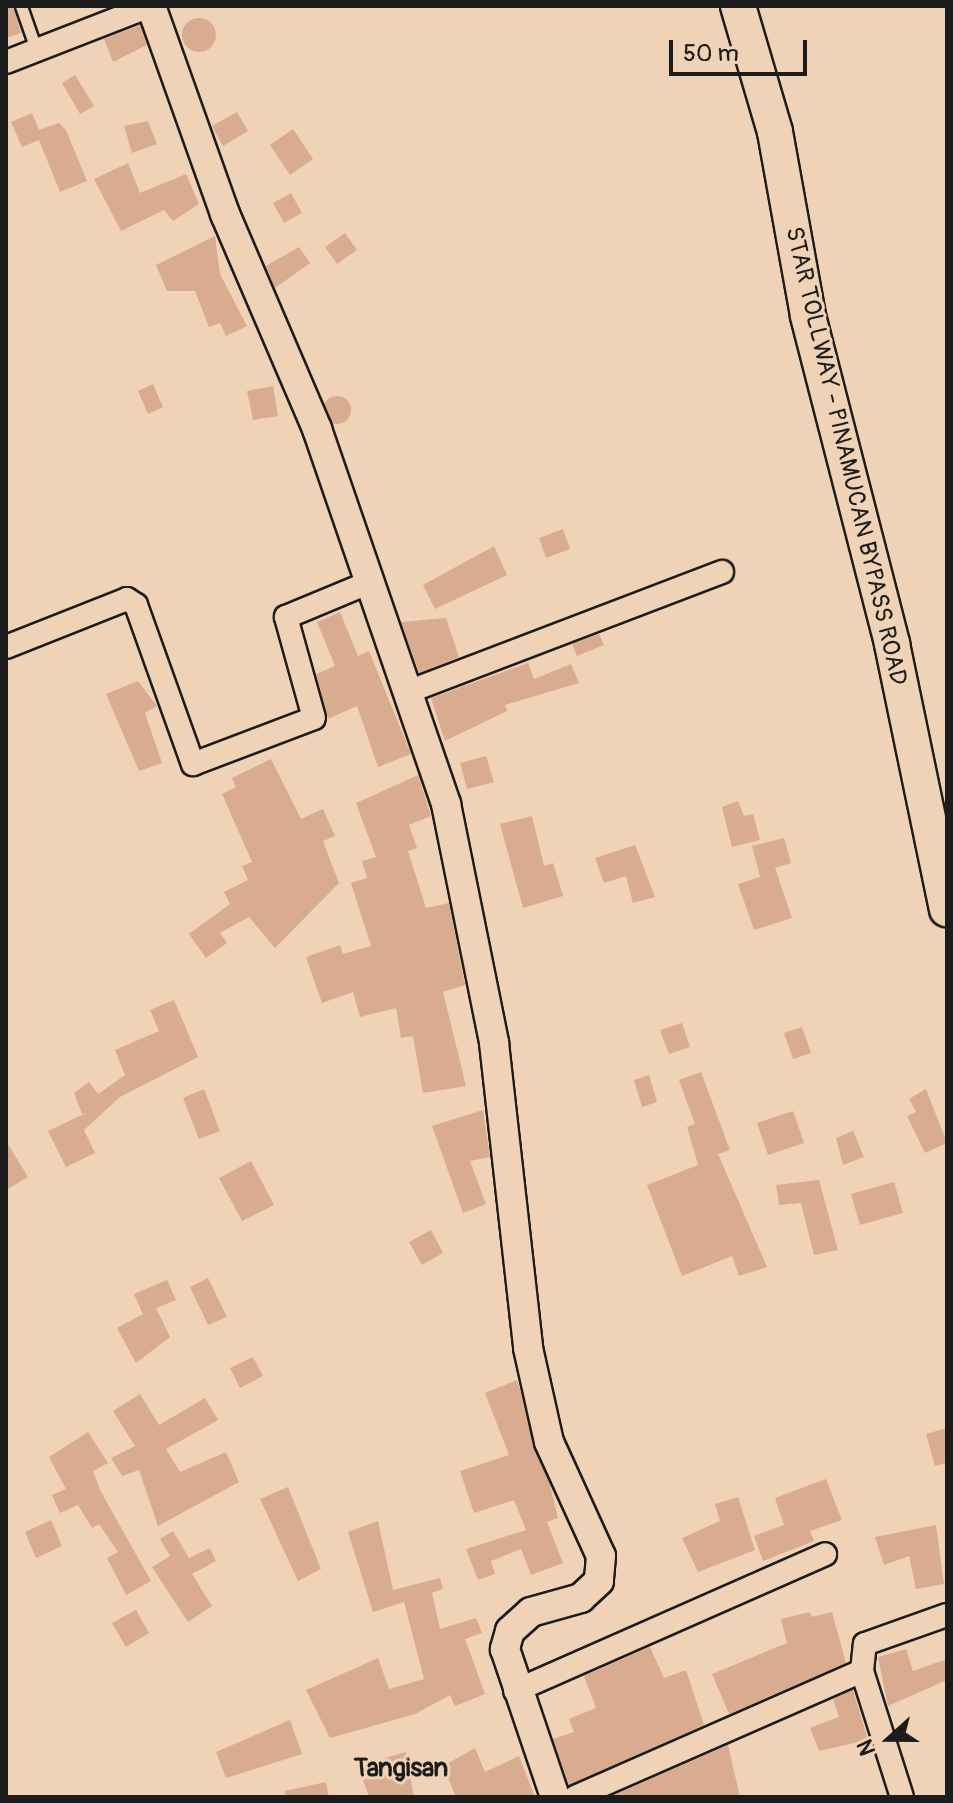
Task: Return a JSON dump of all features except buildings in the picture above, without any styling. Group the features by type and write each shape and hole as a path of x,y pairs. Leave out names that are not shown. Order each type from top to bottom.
{"main road":[{"name":"STAR TOLLWAY - PINAMUCAN BYPASS ROAD","path":"738,6 775,132 808,316 892,644 947,909"}],"street":[{"path":"6,62 150,6 370,582 410,691 446,804 494,1043 528,1348 549,1442 601,1556 599,1581 581,1598 531,1612 510,1631 505,1649 515,1691 555,1797"},
{"path":"410,691 722,572"},
{"path":"6,647 127,599 136,605 193,764 314,718 286,617 370,582"},
{"path":"515,1691 825,1554"},
{"path":"902,1797 862,1671 865,1644 947,1615"},
{"path":"575,1797 862,1671"}],"lane":[{"path":"21,6 36,49"}],"district":[{"name":"Tangisan","path":"401,1769"}]}
